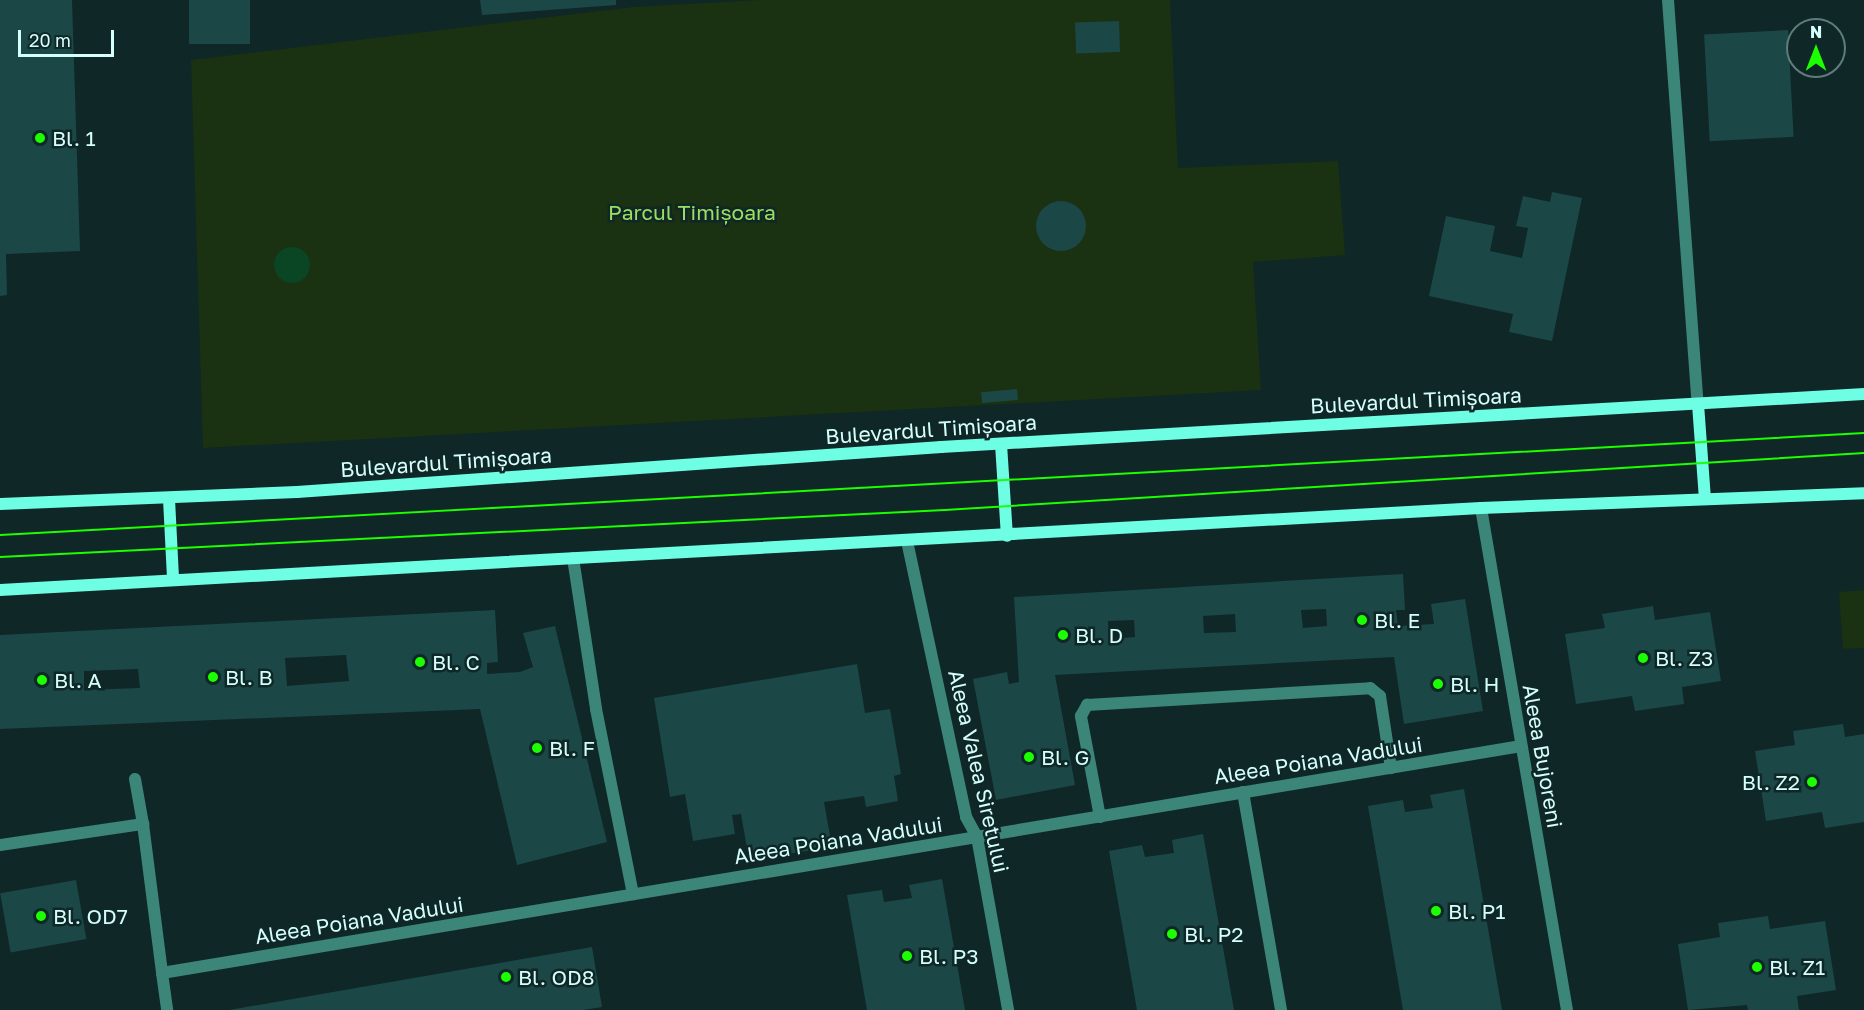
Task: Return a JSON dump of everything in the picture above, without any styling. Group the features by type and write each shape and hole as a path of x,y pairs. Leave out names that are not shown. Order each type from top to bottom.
{"main road":[{"name":"Bulevardul Timișoara","path":"0,504 169,499 1001,444 1864,394"},
{"path":"1698,404 1705,499"},
{"path":"1001,444 1007,536"},
{"path":"0,590 1481,508 1864,493"},
{"path":"169,499 174,579"}],"street":[{"path":"1668,0 1698,404"},
{"name":"Aleea Bujoreni","path":"1481,508 1567,1010"},
{"name":"Aleea Valea Siretului","path":"907,541 966,817 977,837 1008,1010"},
{"path":"573,558 594,698 633,894"},
{"path":"1100,817 1081,716 1087,705 1370,688 1380,696 1391,768"},
{"name":"Aleea Poiana Vadului","path":"162,973 1521,746"},
{"path":"135,779 167,1010"},
{"path":"1243,792 1281,1010"},
{"path":"0,845 143,824"}],"green space":[{"name":"Parcul Timișoara","path":"759,0 1170,0 1178,168 1338,161 1345,255 1253,262 1261,390 203,448 191,60 633,7"},
{"path":"1864,590 1864,648 1843,649 1839,592"}],"shaded area":[{"path":"292,247 305,252 310,265 305,278 292,283 279,278 274,265 279,252"}],"building":[{"name":"Bl. 1","path":"0,0 72,0 80,251 6,254 7,295 0,296"},
{"path":"189,0 250,0 250,44 189,44"},
{"path":"480,0 616,0 616,5 482,15"},
{"path":"1119,21 1120,52 1076,54 1075,23"},
{"path":"1786,30 1786,78 1791,78 1794,137 1710,141 1704,34"},
{"path":"1552,192 1582,198 1552,341 1509,332 1513,314 1429,296 1446,216 1495,226 1490,251 1522,258 1528,228 1516,226 1523,196 1550,202"},
{"path":"1061,201 1070,203 1081,212 1086,226 1084,235 1075,246 1061,251 1052,249 1041,240 1036,226 1038,217 1047,206"},
{"path":"1017,389 1018,400 982,403 981,392"},
{"path":"1403,574 1405,610 1396,610 1398,626 1434,624 1431,604 1465,599 1483,711 1404,724 1394,657 1055,675 1075,785 996,800 973,679 1007,672 1009,684 1019,682 1014,597","holes":["1326,609 1327,626 1303,628 1301,610","1235,614 1236,632 1204,633 1203,616","1134,620 1135,637 1109,639 1108,621"]},
{"name":"Bl. Z3","path":"1653,606 1655,620 1710,612 1721,681 1682,687 1684,704 1635,711 1632,696 1576,704 1565,634 1605,628 1602,614"},
{"path":"495,610 498,662 487,663 487,674 520,672 533,667 523,633 555,626 607,842 517,865 480,709 0,729 0,635","holes":["346,655 349,681 287,686 285,658","138,669 140,688 84,690 84,671"]},
{"path":"857,664 865,713 890,709 901,774 894,776 898,801 866,807 864,796 824,802 832,847 749,860 741,814 732,815 735,834 693,841 685,794 670,797 654,698"},
{"name":"Bl. Z2","path":"1843,724 1845,737 1864,734 1864,822 1825,828 1822,812 1766,821 1755,751 1795,745 1793,731"},
{"name":"Bl. P1","path":"1464,789 1502,1010 1403,1010 1368,806 1403,800 1405,812 1433,808 1430,795"},
{"name":"Bl. P2","path":"1203,834 1234,1010 1137,1010 1109,851 1142,845 1145,857 1174,853 1172,840"},
{"name":"Bl. P3","path":"942,879 965,1010 867,1010 847,895 882,890 884,902 912,898 909,885"},
{"name":"Bl. OD7","path":"76,880 86,939 11,952 0,893"},
{"name":"Bl. Z1","path":"1768,916 1770,929 1825,921 1836,990 1797,996 1799,1010 1748,1010 1747,1005 1688,1010 1678,944 1720,937 1718,923"},
{"name":"Bl. OD8","path":"592,947 602,1007 583,1010 229,1010"}],"tram line":[{"path":"0,535 1864,433"},
{"path":"0,557 945,510 1864,453"}],"place":[{"name":"Bl. 1","path":"40,138"},
{"name":"Bl. E","path":"1362,620"},
{"name":"Bl. D","path":"1063,635"},
{"name":"Bl. Z3","path":"1643,658"},
{"name":"Bl. C","path":"420,662"},
{"name":"Bl. B","path":"213,677"},
{"name":"Bl. A","path":"42,680"},
{"name":"Bl. H","path":"1438,684"},
{"name":"Bl. F","path":"537,748"},
{"name":"Bl. G","path":"1029,757"},
{"name":"Bl. Z2","path":"1812,782"},
{"name":"Bl. P1","path":"1436,911"},
{"name":"Bl. OD7","path":"41,916"},
{"name":"Bl. P2","path":"1172,934"},
{"name":"Bl. P3","path":"907,956"},
{"name":"Bl. Z1","path":"1757,967"},
{"name":"Bl. OD8","path":"506,977"}]}
